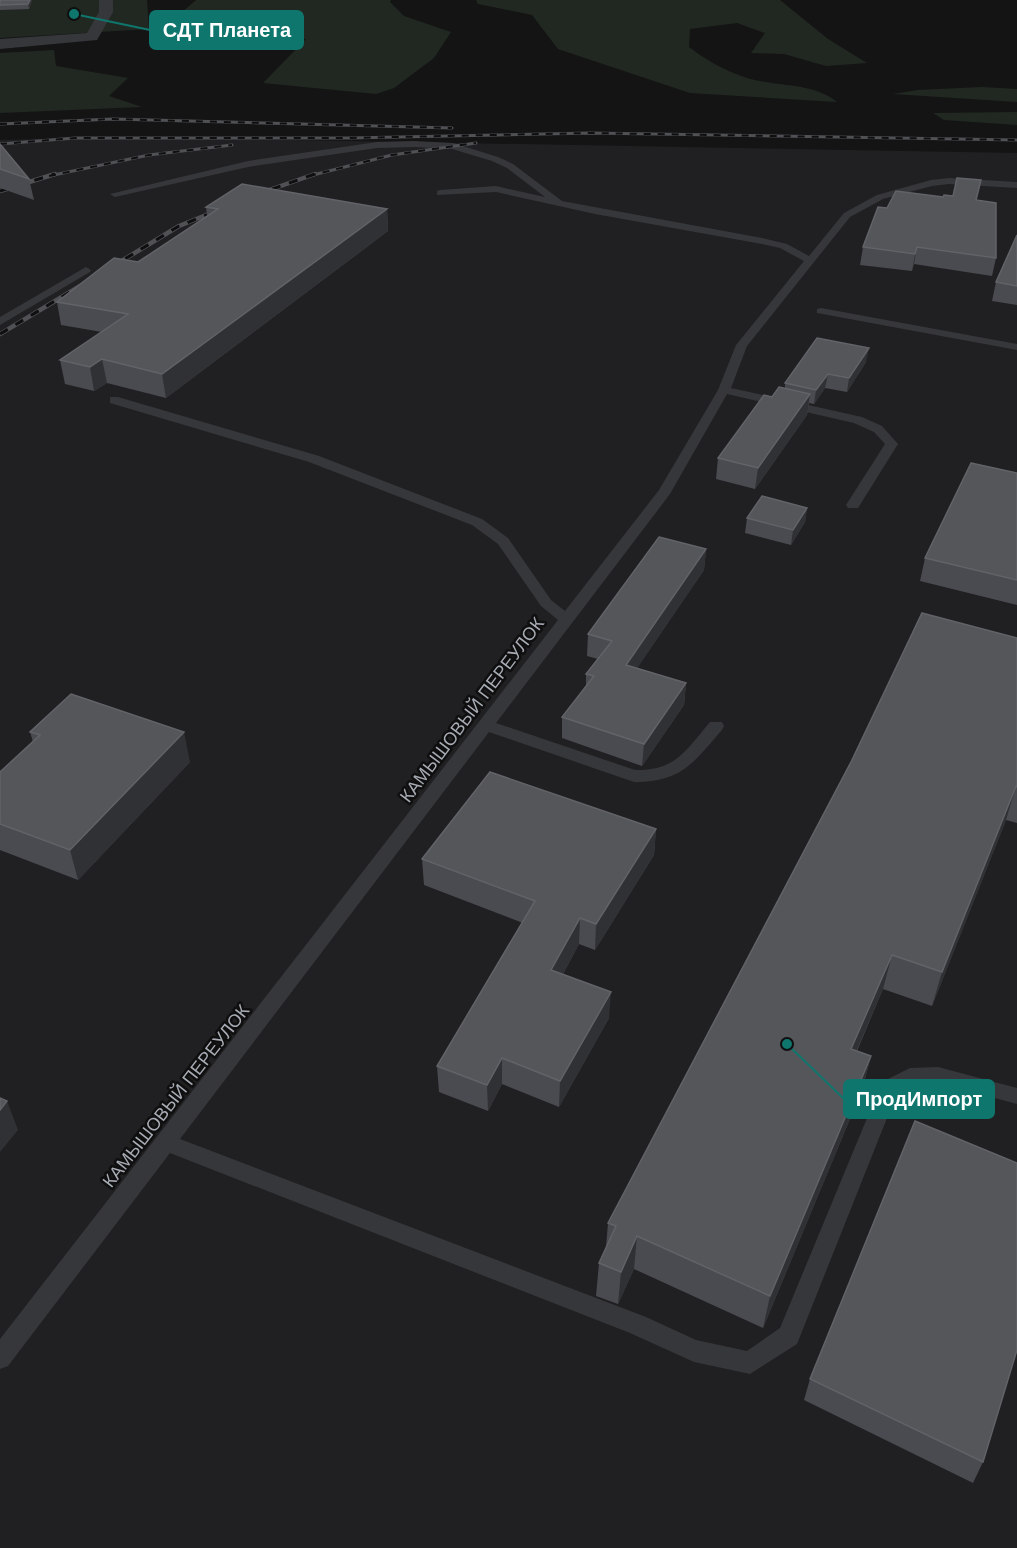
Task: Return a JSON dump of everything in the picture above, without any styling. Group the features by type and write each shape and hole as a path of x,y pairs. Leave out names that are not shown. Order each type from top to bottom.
{"street":[{"path":"0,44 92,37 106,12 106,0"}],"lane":[{"path":"115,194 248,164 377,145 414,144 453,146 495,159 510,166 558,202"},
{"name":"КАМЫШОВЫЙ ПЕРЕУЛОК","path":"0,1358 665,491 724,390 742,345 847,215 879,197 912,187 949,181 1017,185"},
{"path":"440,193 496,189 595,211 762,241 783,246 811,261"},
{"path":"0,322 86,270"},
{"path":"821,311 1017,347"},
{"path":"724,390 858,420 878,429 892,444 853,505"},
{"path":"114,400 314,459 477,522 502,541 546,603 566,620"},
{"path":"486,725 634,776 654,777 677,770 716,726"},
{"path":"165,1142 638,1325 694,1351 750,1363 789,1336 889,1088 910,1076 938,1075 1017,1096"}],"shaded area":[{"path":"0,0 147,0 149,29 0,38"},
{"path":"196,0 391,0 390,2 404,16 451,32 434,58 394,88 376,94 263,83 306,39 233,32 181,13"},
{"path":"476,0 780,0 828,39 867,63 826,66 784,54 751,53 765,33 737,23 690,29 689,47 724,69 758,81 817,91 837,102 690,93 558,49 532,15 478,4"},
{"path":"54,50 56,66 128,78 109,96 142,107 0,113 0,53"},
{"path":"982,87 1017,89 1017,102 893,94 918,90"},
{"path":"1017,112 1017,125 944,120 933,113"},
{"path":"126,137 1017,153 1017,1548 0,1548 0,140"}],"building":[{"path":"0,0 30,0 28,4 0,5"},
{"path":"0,144 29,179 0,169"},
{"path":"957,178 981,180 976,200 996,203 996,258 917,247 915,254 863,247 878,207 887,208 896,191 943,197 944,195 953,196"},
{"path":"242,184 387,209 162,374 102,359 90,367 60,360 128,314 57,302 114,258 138,262 218,209 206,207"},
{"path":"1017,235 1017,286 996,282"},
{"path":"817,338 869,348 849,378 828,374 816,390 785,383"},
{"path":"779,387 810,394 758,468 718,458 764,395 772,397"},
{"path":"971,463 1017,473 1017,580 925,558"},
{"path":"762,496 807,508 793,530 747,518"},
{"path":"659,537 706,549 626,665 686,683 644,744 562,717 594,676 586,674 612,641 588,634"},
{"path":"922,613 1017,638 1017,787 942,972 892,955 851,1049 871,1056 770,1296 637,1236 621,1272 599,1263 616,1226 608,1223 851,762"},
{"path":"71,694 184,732 70,850 0,824 0,772 40,735 30,732"},
{"path":"490,772 656,829 596,924 580,918 551,970 611,992 560,1081 502,1058 487,1085 437,1066 535,901 422,859"},
{"path":"0,1098 7,1101 0,1110"},
{"path":"915,1121 1017,1163 1017,1350 983,1462 810,1379"}],"railway":[{"path":"0,124 113,119 452,128"},
{"path":"0,144 75,138 349,138 590,133 1017,140"},
{"path":"310,176 392,155 476,143"},
{"path":"49,176 149,155 232,145"},
{"path":"0,191 55,174"},
{"path":"310,176 315,174"},
{"path":"255,195 310,176"},
{"path":"110,268 179,226 221,209"},
{"path":"0,334 80,286"}],"place":[{"name":"СДТ Планета","path":"74,14"},
{"name":"ПродИмпорт","path":"787,1044"}]}
